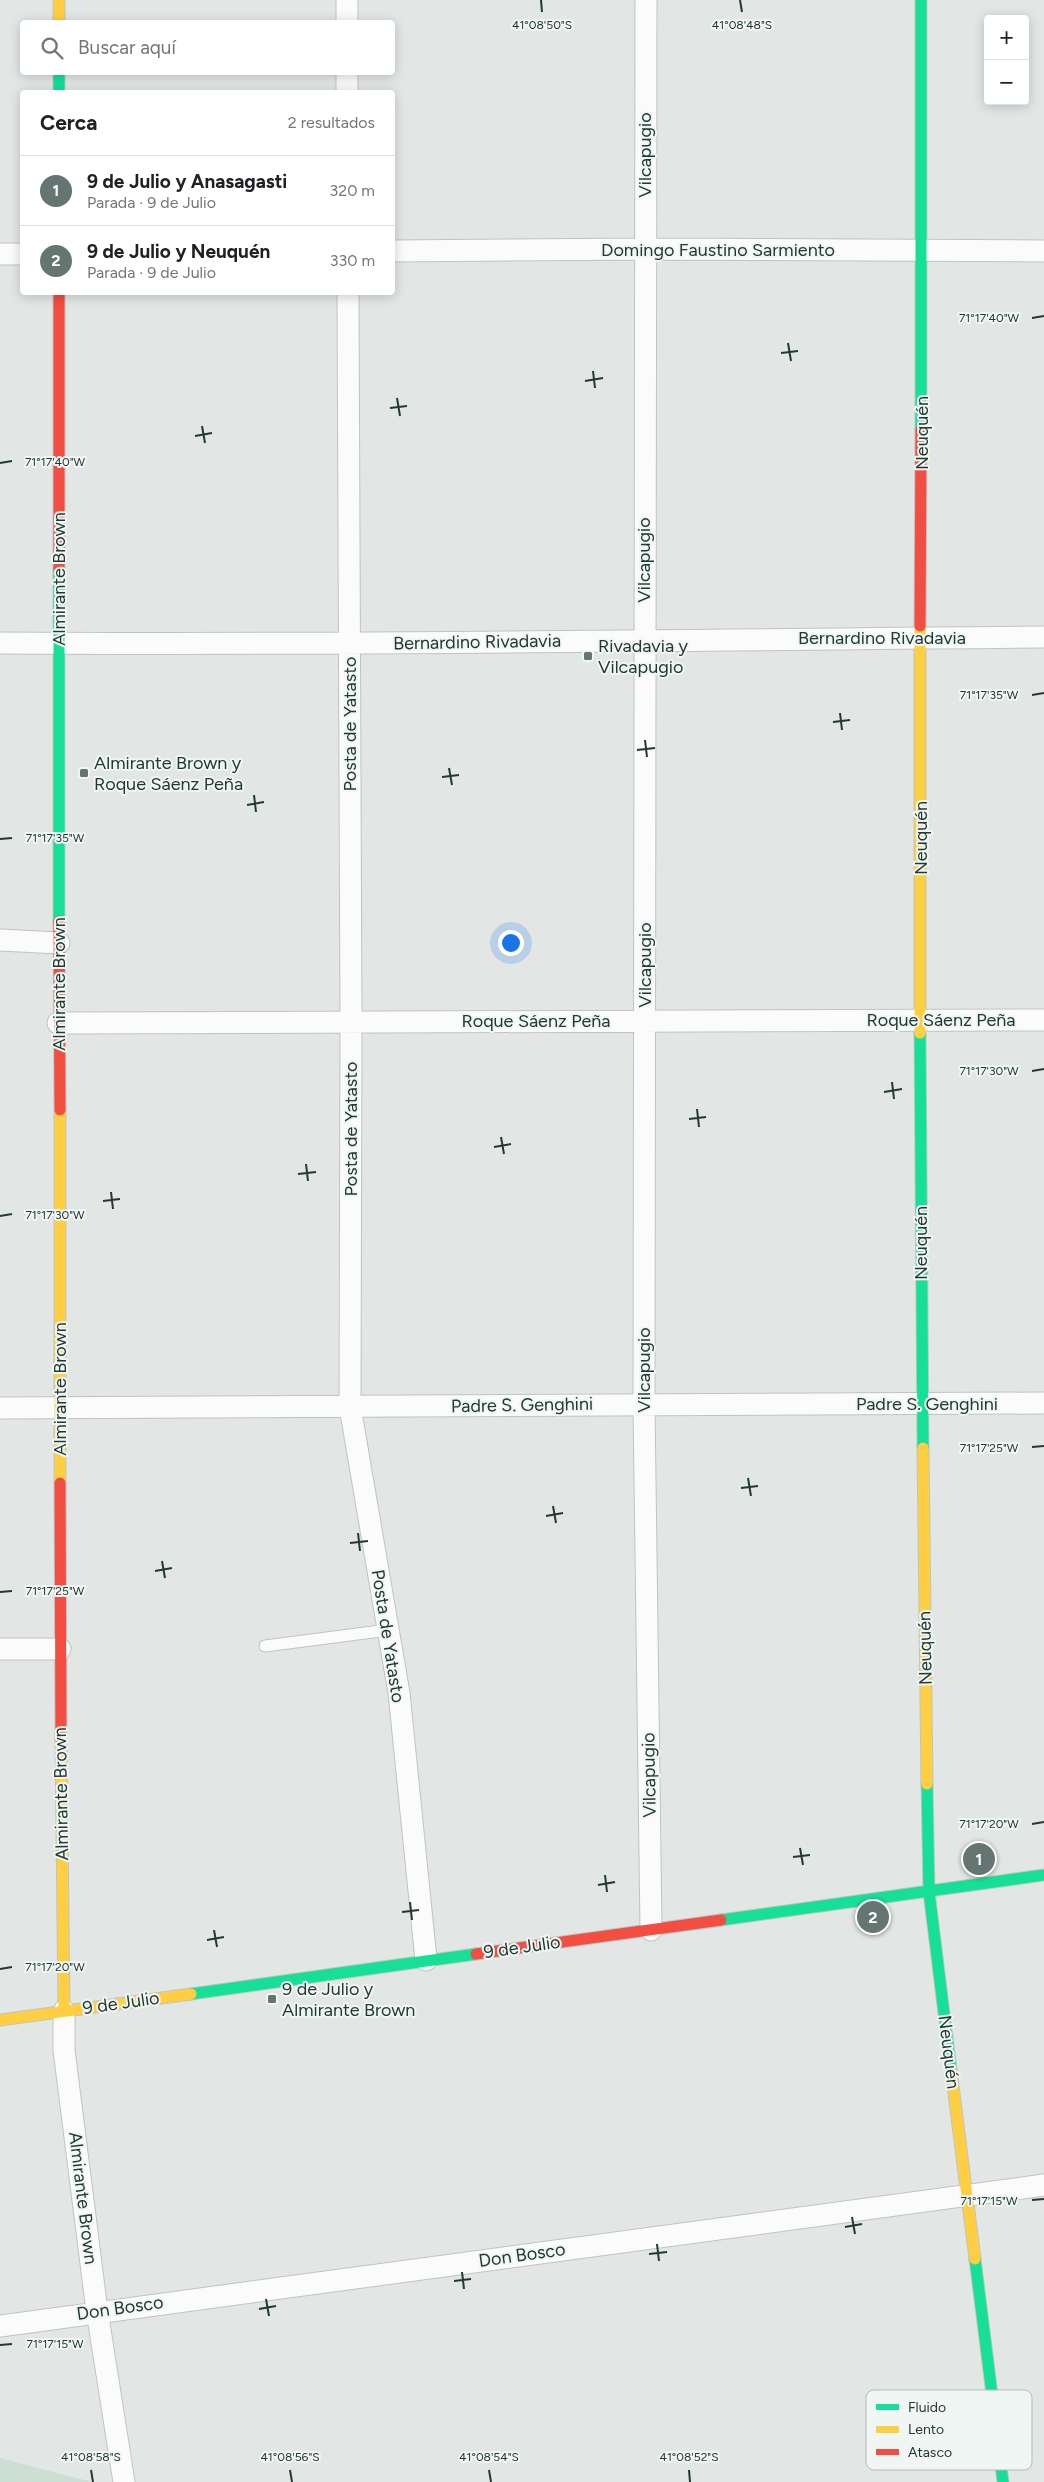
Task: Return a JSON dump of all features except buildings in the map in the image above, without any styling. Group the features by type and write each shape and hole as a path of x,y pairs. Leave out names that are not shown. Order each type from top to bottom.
{"street":[{"path":"59,0 59,20"},
{"path":"346,0 347,20"},
{"name":"Vilcapugio","path":"646,0 644,1404 651,1930"},
{"name":"Neuquén","path":"921,0 920,1021 922,1404 929,1892 991,2390"},
{"path":"59,75 59,90"},
{"path":"347,75 347,90"},
{"name":"Domingo Faustino Sarmiento","path":"395,250 1044,251"},
{"path":"0,254 20,254"},
{"name":"Almirante Brown","path":"59,295 58,1023 61,1409 60,1649 64,2050 97,2311 124,2482"},
{"name":"Posta de Yatasto","path":"348,295 351,1022 350,1407 399,1694 426,1960"},
{"name":"Bernardino Rivadavia","path":"0,643 350,644 644,639 1044,637"},
{"path":"0,940 59,943"},
{"name":"Roque Sáenz Peña","path":"58,1023 1044,1020"},
{"name":"Padre S. Genghini","path":"0,1408 1044,1403"},
{"path":"0,1648 60,1649"},
{"name":"9 de Julio","path":"0,2020 1044,1875"},
{"name":"Don Bosco","path":"0,2326 97,2311 1044,2185"}],"lane":[{"path":"265,1646 388,1630"}],"green space":[{"path":"0,2458 92,2482 0,2482"}],"traffic: fast":[{"path":"921,0 921,430"},
{"path":"59,75 59,90"},
{"path":"59,570 59,921"},
{"path":"920,1033 923,1448"},
{"path":"927,1784 929,1892 951,2070"},
{"path":"721,1920 1044,1875"},
{"path":"191,1994 476,1954"},
{"path":"975,2259 991,2390"},
{"path":"1001,2470 1003,2482"}],"traffic: slow":[{"path":"59,0 59,20"},
{"path":"920,626 920,1033"},
{"path":"60,1110 60,1483"},
{"path":"923,1448 927,1784"},
{"path":"61,1740 64,2011"},
{"path":"0,2020 191,1994"},
{"path":"951,2070 975,2259"}],"traffic: jam":[{"path":"59,295 59,570"},
{"path":"920,626 921,430"},
{"path":"59,921 60,1110"},
{"path":"60,1483 61,1740"},
{"path":"476,1954 721,1920"}],"place":[{"name":"Rivadavia y Vilcapugio","path":"588,656"},
{"name":"Almirante Brown y Roque Sáenz Peña","path":"84,773"},
{"name":"9 de Julio y Anasagasti","path":"979,1859"},
{"name":"9 de Julio y Neuquén","path":"873,1917"},
{"name":"9 de Julio y Almirante Brown","path":"272,1999"}]}
